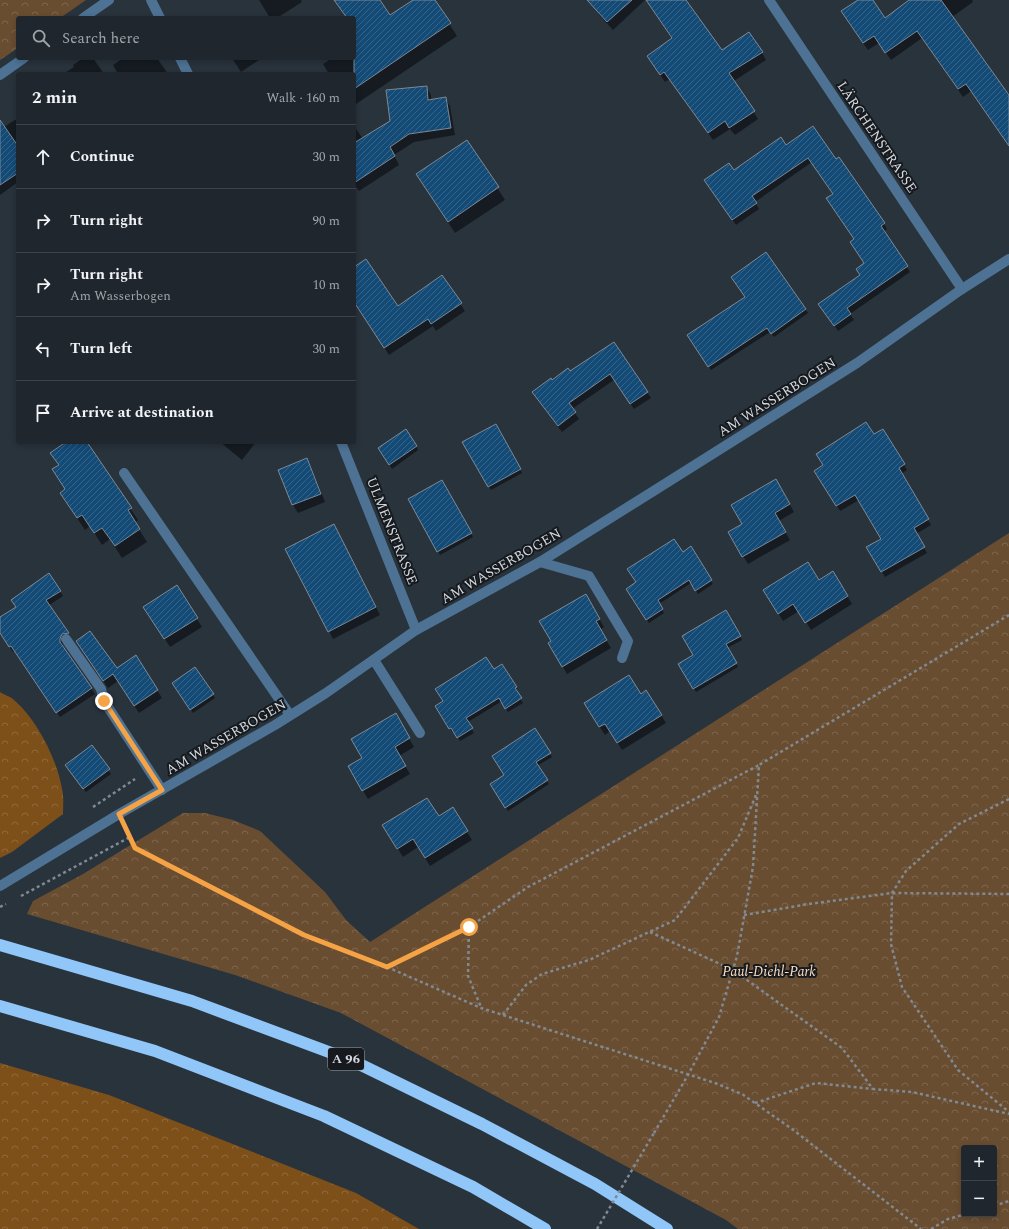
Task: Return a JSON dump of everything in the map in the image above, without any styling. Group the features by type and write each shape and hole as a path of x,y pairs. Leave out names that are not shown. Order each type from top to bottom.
{"highway":[{"name":"A 96","path":"0,945 192,1001 353,1061 495,1131 595,1184 667,1229"},
{"path":"0,1006 155,1051 324,1116 473,1187 545,1229"}],"street":[{"path":"86,16 109,0"},
{"path":"151,0 159,16"},
{"name":"LÄRCHENSTRASSE","path":"769,0 962,289"},
{"path":"0,75 21,60"},
{"path":"181,60 187,72"},
{"name":"AM WASSERBOGEN","path":"0,886 119,814 290,715 374,660 416,630 540,562 857,363 962,289 1009,259"},
{"name":"ULMENSTRASSE","path":"342,444 416,630"},
{"path":"124,473 290,715"},
{"path":"540,562 588,576 628,641 622,658"},
{"path":"66,639 101,689 104,701 162,790"},
{"path":"374,660 420,733"}],"path":[{"path":"387,967 469,927 528,887 759,765 1009,615"},
{"path":"598,1229 688,1075 719,1017 737,956 753,867 759,765"},
{"path":"503,1015 526,985 542,974 589,960 675,920 738,838 757,791"},
{"path":"1009,799 959,824 906,871 892,893 891,944 902,987 958,1070 1009,1113"},
{"path":"119,814 135,848 304,935 387,967 481,1008 715,1083 742,1094 792,1129 921,1229"},
{"path":"19,897 130,837"},
{"path":"744,915 809,904 892,893 1009,894"},
{"path":"0,907 6,904"},
{"path":"469,927 468,976 481,1008"},
{"path":"650,932 733,970 842,1048 873,1088"},
{"path":"755,1103 816,1083 912,1092 1009,1113"},
{"path":"997,1205 1009,1201"},
{"path":"932,1229 948,1219 961,1215"}],"green space":[{"path":"0,0 86,0 63,16 16,16 16,49 0,60"},
{"name":"Paul-Diehl-Park","path":"1009,533 1009,1229 738,1229 726,1220 341,1013 235,975 27,914 33,901 83,874 183,813 205,813 233,820 260,831 325,892 346,920 370,942"},
{"path":"0,692 12,699 22,708 45,741 56,765 63,792 63,814 12,852 0,858"},
{"path":"0,1063 109,1095 356,1193 419,1229 0,1229"}],"building":[{"path":"334,0 380,0 390,15 413,0 435,0 451,23 356,88 354,60 356,60 356,16 346,16"},
{"path":"587,0 632,0 607,22"},
{"path":"646,0 686,0 722,50 749,32 763,52 729,73 755,111 729,128 725,121 708,133 664,72 660,75 647,56 672,38"},
{"path":"858,0 873,0 885,18 909,0 941,0 1009,95 1009,146 966,84 958,89 917,31 885,53 874,36 863,43 841,11"},
{"path":"427,86 428,100 446,97 451,128 409,134 390,147 395,156 356,182 356,142 390,121 386,90"},
{"path":"0,120 16,143 16,174 0,185"},
{"path":"813,126 836,159 839,157 885,223 881,226 908,266 847,308 851,314 834,326 818,304 860,275 856,269 864,263 850,242 854,239 826,198 833,194 808,158 752,196 757,203 732,220 704,180 729,163 734,170 781,137 786,145"},
{"path":"467,140 499,187 448,222 416,174"},
{"path":"766,252 806,309 771,334 767,328 708,367 687,335 745,297 731,277"},
{"path":"366,259 398,306 442,275 462,303 431,324 428,319 384,348 356,305 356,266"},
{"path":"614,342 648,392 630,404 610,374 569,403 576,412 558,426 532,392 551,378 552,380 568,368 570,371"},
{"path":"866,422 874,434 883,429 905,464 899,468 929,519 914,528 925,547 881,572 866,547 881,539 855,495 836,506 814,471 823,465 816,454"},
{"path":"496,424 521,469 488,487 462,442"},
{"path":"406,429 417,446 389,465 378,448"},
{"path":"63,444 88,444 132,508 128,510 140,529 115,546 102,528 94,533 82,515 77,518 60,493 65,489 52,469 59,465 50,453"},
{"path":"307,458 321,494 292,505 278,470"},
{"path":"776,479 790,504 775,513 786,532 742,557 728,532 742,524 731,505"},
{"path":"442,480 472,533 437,552 408,499"},
{"path":"334,524 376,607 328,632 285,549"},
{"path":"674,539 683,552 691,546 712,580 695,591 689,580 658,600 663,609 646,620 626,589 636,582 627,569"},
{"path":"808,562 819,580 833,571 848,596 805,623 793,604 778,614 763,590"},
{"path":"49,573 61,591 46,600 69,633 62,634 60,642 92,688 56,713 11,646 9,647 0,633 0,617 16,607 11,600"},
{"path":"177,585 198,618 164,639 143,607"},
{"path":"586,594 600,619 596,621 607,640 562,667 548,643 551,641 539,621"},
{"path":"726,610 741,636 726,644 737,663 693,689 678,664 693,655 682,636"},
{"path":"90,631 117,668 136,655 158,690 134,706 113,674 103,681 76,641"},
{"path":"486,657 494,669 502,664 517,687 515,688 522,698 505,709 499,698 466,718 473,728 457,738 451,728 449,729 435,706 443,701 435,689"},
{"path":"195,667 214,694 190,710 172,683"},
{"path":"629,675 641,694 646,690 662,715 617,743 605,724 599,727 584,703"},
{"path":"396,713 410,738 395,747 406,766 362,791 348,766 362,758 351,739"},
{"path":"535,728 551,753 536,762 548,780 505,808 490,784 504,775 492,756"},
{"path":"92,745 110,769 83,789 65,765"},
{"path":"427,798 439,816 453,807 468,831 425,858 413,839 397,849 382,825"}],"route":[{"path":"104,701 162,790 119,814 135,848 304,935 387,967 469,927"}]}
